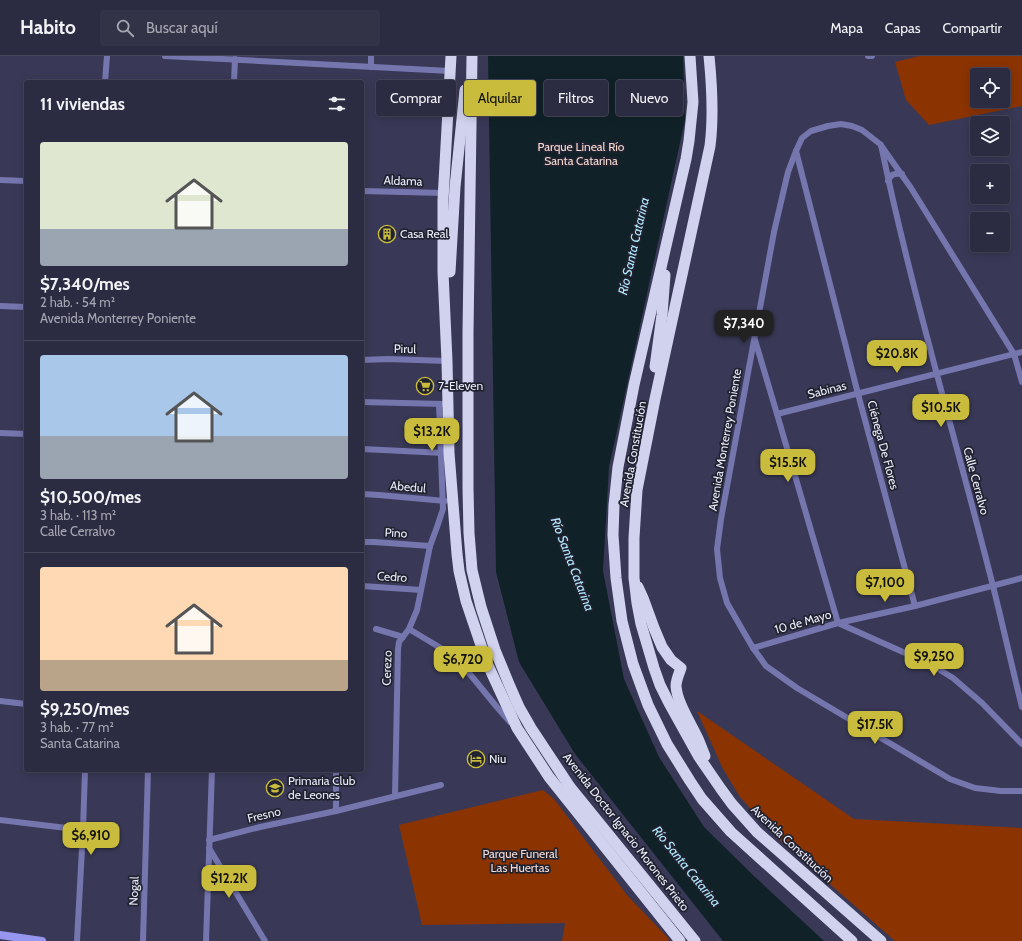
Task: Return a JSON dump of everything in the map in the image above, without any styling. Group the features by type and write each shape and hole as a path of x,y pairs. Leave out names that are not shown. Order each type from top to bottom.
{"highway":[{"name":"Avenida Doctor Ignacio Morones Prieto","path":"451,56 444,193 443,272 447,361 444,404 445,453 448,501 462,585 487,663 517,728 549,778 680,941"},
{"name":"Avenida Doctor Ignacio Morones Prieto","path":"471,56 468,488 472,570 481,607 495,650 509,684 519,707 531,728 570,787 695,941"},
{"path":"445,342 455,187 464,97 471,56"},
{"name":"Avenida Constitución","path":"690,56 693,102 686,159 634,385 618,467 613,535 619,600 627,643 640,685 657,725 678,763 702,799 731,832 852,941"},
{"name":"Avenida Constitución","path":"709,56 712,86 712,126 710,146 655,399 637,490 634,538 634,578 641,624 660,685 678,721 710,774 732,804 757,832 881,941"},
{"path":"655,399 653,382 663,308 666,248"},
{"path":"634,578 644,598 662,647 671,660 681,668 676,686 679,697 699,742 710,774"}],"street":[{"path":"106,80 107,56"},
{"path":"165,56 450,71"},
{"path":"371,56 371,67"},
{"path":"234,80 235,59"},
{"name":"Avenida Monterrey Poniente","path":"1022,382 1014,354 902,174 880,144 862,130 852,126 840,124 812,131 802,138 788,172 774,232 722,519 718,549 720,578 727,603 753,648 766,666 797,688 950,779 975,788 1001,791 1022,791"},
{"name":"Calle Cerralvo","path":"880,144 936,373 993,586 1022,707"},
{"name":"Ciénega De Flores","path":"796,151 858,394 915,606"},
{"path":"888,181 890,176 893,174 902,174"},
{"path":"0,180 24,181"},
{"name":"Aldama","path":"364,191 444,193"},
{"path":"0,306 24,307"},
{"path":"754,338 838,623 932,664 953,678 982,703 1022,744"},
{"name":"Sabinas","path":"777,414 1022,352"},
{"name":"Pirul","path":"364,360 388,359 447,361"},
{"path":"364,402 444,404"},
{"path":"0,433 24,434"},
{"path":"364,449 445,453"},
{"name":"Abedul","path":"364,494 448,501"},
{"name":"Cerezo","path":"395,796 399,642 409,630 417,610 430,546 443,509 448,501"},
{"name":"Pino","path":"364,542 430,546"},
{"name":"10 de Mayo","path":"753,648 838,623 915,606 1022,578"},
{"name":"Cedro","path":"364,586 421,590"},
{"path":"376,629 403,637"},
{"path":"409,630 452,655 517,728"},
{"path":"0,701 24,704"},
{"path":"77,941 85,772"},
{"name":"Nogal","path":"143,941 148,772"},
{"path":"206,941 212,772"},
{"path":"336,772 336,811"},
{"name":"Fresno","path":"209,840 441,785"},
{"path":"0,820 83,830"},
{"path":"209,848 265,941"},
{"path":"0,935 42,941"}],"green space":[{"path":"919,56 1022,56 1022,106 929,125 906,100 895,62"},
{"path":"697,711 854,819 1022,828 1022,941 895,941 776,837 740,797 723,769"},
{"name":"Parque Funeral Las Huertas","path":"543,790 554,799 627,895 669,939 668,941 562,941 565,923 422,925 399,825"}],"water":[{"name":"Río Santa Catarina","path":"488,56 683,56 685,120 609,467 603,571 624,679 659,757 704,827 824,941 723,941 575,754 519,662 496,572 489,116 536,116 536,80 488,80"}],"place":[{"name":"Casa Real","path":"387,234"},
{"name":"7-Eleven","path":"425,386"},
{"name":"Niu","path":"476,759"},
{"name":"Primaria Club de Leones","path":"275,788"}],"park label":[{"name":"Parque Lineal Río Santa Catarina","path":"581,154"}]}
